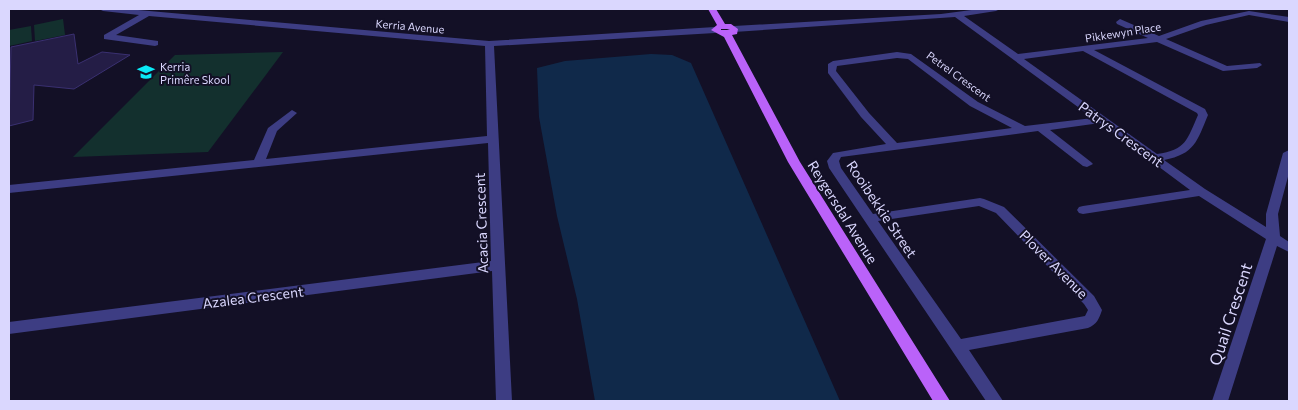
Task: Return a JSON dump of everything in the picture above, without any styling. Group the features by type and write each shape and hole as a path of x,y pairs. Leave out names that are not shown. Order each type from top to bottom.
{"main road":[{"name":"Reygersdal Avenue","path":"712,9 794,162 942,401"}],"street":[{"name":"Kerria Avenue","path":"103,9 489,44 958,15 996,9"},
{"name":"Pikkewyn Place","path":"1016,57 1159,39 1204,22 1257,11 1289,19"},
{"path":"148,13 107,37 154,44"},
{"name":"Patrys Crescent","path":"958,15 1201,192 1289,248"},
{"path":"1120,22 1226,69 1257,65"},
{"name":"Acacia Crescent","path":"489,44 504,401"},
{"path":"1086,49 1201,111 1202,116 1187,150 1176,155 1154,158"},
{"name":"Petrel Crescent","path":"894,146 865,115 831,71 833,64 897,55 911,57 974,104 1024,130"},
{"path":"258,164 272,130 292,113"},
{"name":"Rooibekkie Street","path":"995,401 835,168 833,161 843,153 1102,120"},
{"path":"1041,128 1087,164"},
{"path":"9,189 492,139"},
{"name":"Quail Crescent","path":"1220,401 1273,238 1272,214 1289,154"},
{"path":"1083,210 1201,192"},
{"name":"Plover Avenue","path":"870,218 980,202 992,205 1000,210 1089,300 1095,310 1091,320 1083,324 957,346"},
{"name":"Azalea Crescent","path":"9,328 498,265"}],"green space":[{"path":"63,19 65,35 35,41 34,25"},
{"path":"31,26 32,41 9,46 9,30"},
{"path":"283,52 208,152 73,157 175,55"}],"water":[{"path":"651,54 672,55 691,63 840,401 595,401 577,299 557,216 539,117 537,68 565,61"}],"building":[{"path":"74,34 78,64 102,52 130,55 74,89 34,85 33,120 9,126 11,47"}],"place":[{"name":"Kerria Primêre Skool","path":"146,72"}]}
